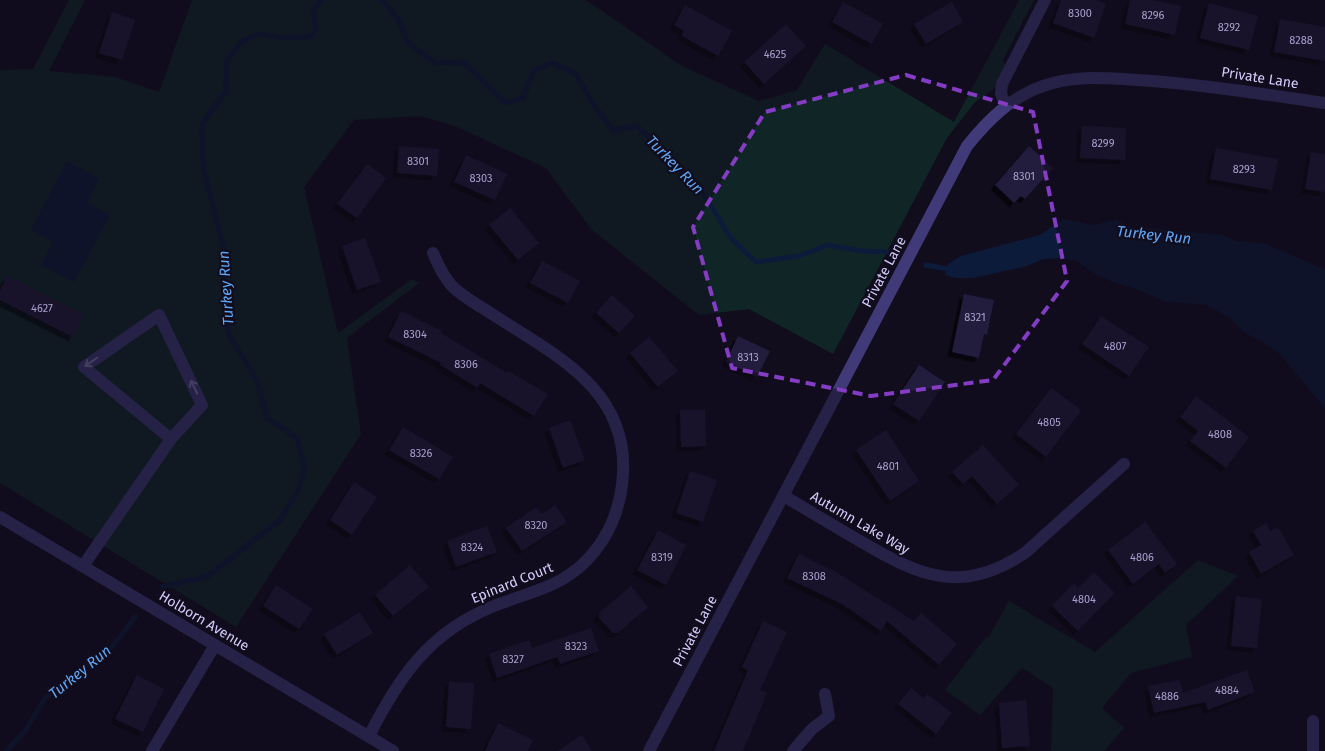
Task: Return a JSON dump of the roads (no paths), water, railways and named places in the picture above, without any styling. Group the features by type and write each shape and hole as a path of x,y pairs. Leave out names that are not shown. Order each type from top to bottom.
{"street":[{"path":"1006,106 1002,94 1002,84 1045,0"},
{"name":"Private Lane","path":"649,751 967,146 982,127 1006,106 1042,86 1087,77 1208,86 1325,103"},
{"name":"Epinard Court","path":"369,736 398,682 416,659 438,638 484,610 545,589 577,569 593,554 607,534 617,511 622,489 623,465 618,435 604,400 590,382 573,366 451,286 441,272 433,253"},
{"path":"83,566 171,439 202,405 159,315 84,367 171,439"},
{"name":"Autumn Lake Way","path":"784,496 900,564 921,572 944,576 966,576 988,572 1020,556 1124,464"},
{"name":"Holborn Avenue","path":"0,517 393,751"},
{"path":"152,751 215,645"},
{"path":"793,751 812,729 829,716 825,694"},
{"path":"1313,721 1313,751"}],"water":[{"path":"67,161 99,179 87,203 110,215 74,282 41,265 53,242 31,230"},
{"path":"1063,219 1093,225 1116,220 1132,227 1221,235 1237,241 1266,244 1325,270 1325,408 1279,353 1262,341 1245,333 1230,318 1207,305 1164,301 1137,289 1115,283 1094,273 1077,261 1062,258 1043,259 1027,266 973,278 956,278 945,275 948,264 961,256 1040,235"}],"waterway":[{"name":"Turkey Run","path":"162,587 208,576 280,520 298,491 305,467 297,438 267,418 257,381 229,335 223,287 226,257 203,167 202,124 226,91 227,61 241,42 259,34 284,38 311,37 316,28 313,12 321,0"},
{"name":"Turkey Run","path":"382,0 398,19 408,43 436,63 464,62 505,103 523,98 534,70 552,63 575,73 593,104 613,130 637,126 702,191 730,237 756,262 799,256 828,245 863,251 887,252"},
{"name":"Turkey Run","path":"926,265 953,270"},
{"name":"Turkey Run","path":"7,751 25,731 46,697 113,646 135,617"}]}
